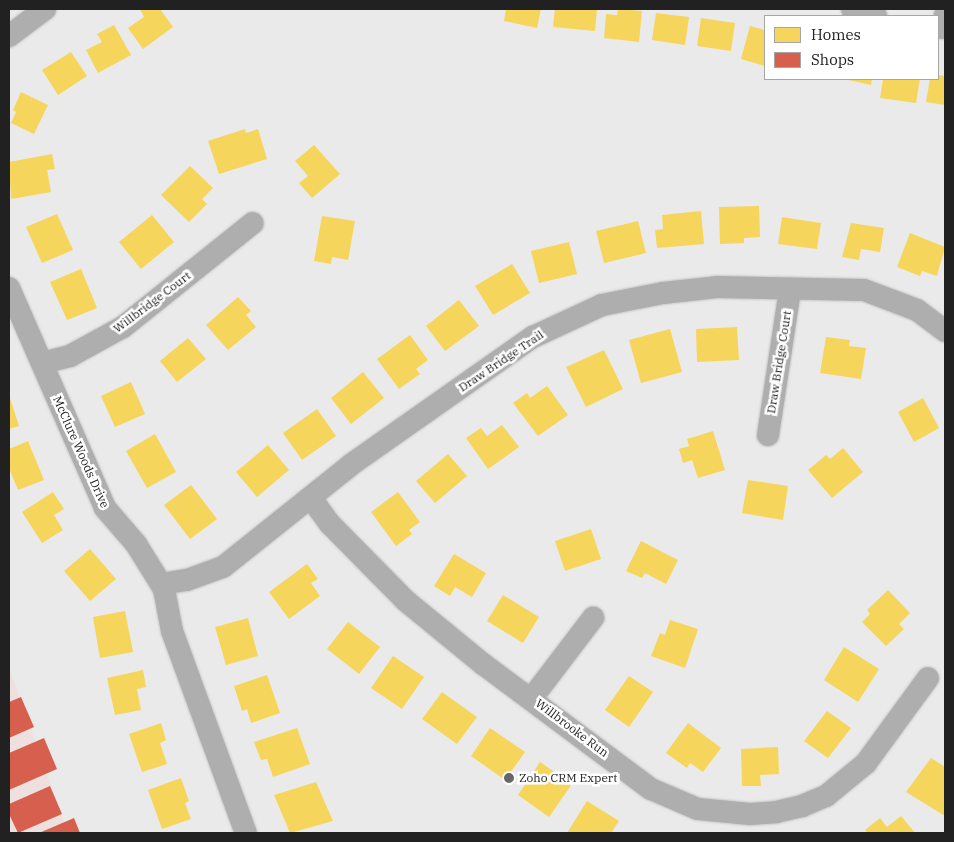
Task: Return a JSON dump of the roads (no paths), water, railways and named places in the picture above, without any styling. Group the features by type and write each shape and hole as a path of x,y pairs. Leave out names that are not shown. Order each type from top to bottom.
{"street":[{"path":"9,36 45,9"},
{"path":"852,9 873,15"},
{"name":"Willbridge Court","path":"42,363 70,356 123,327 253,223"},
{"name":"Draw Bridge Trail","path":"161,584 187,580 224,567 352,464 533,337 602,305 663,293 717,287 864,290 917,310 945,331"},
{"name":"McClure Woods Drive","path":"9,288 105,508 136,544 161,584 172,631 246,833"},
{"name":"Draw Bridge Court","path":"768,435 790,289"},
{"name":"Willbrooke Run","path":"311,498 330,524 406,601 483,664 532,698 658,793 698,809 750,814 802,806 848,781 866,763 928,678"},
{"path":"532,698 593,618"}],"place":[{"name":"Zoho CRM Expert","path":"509,778"}]}
